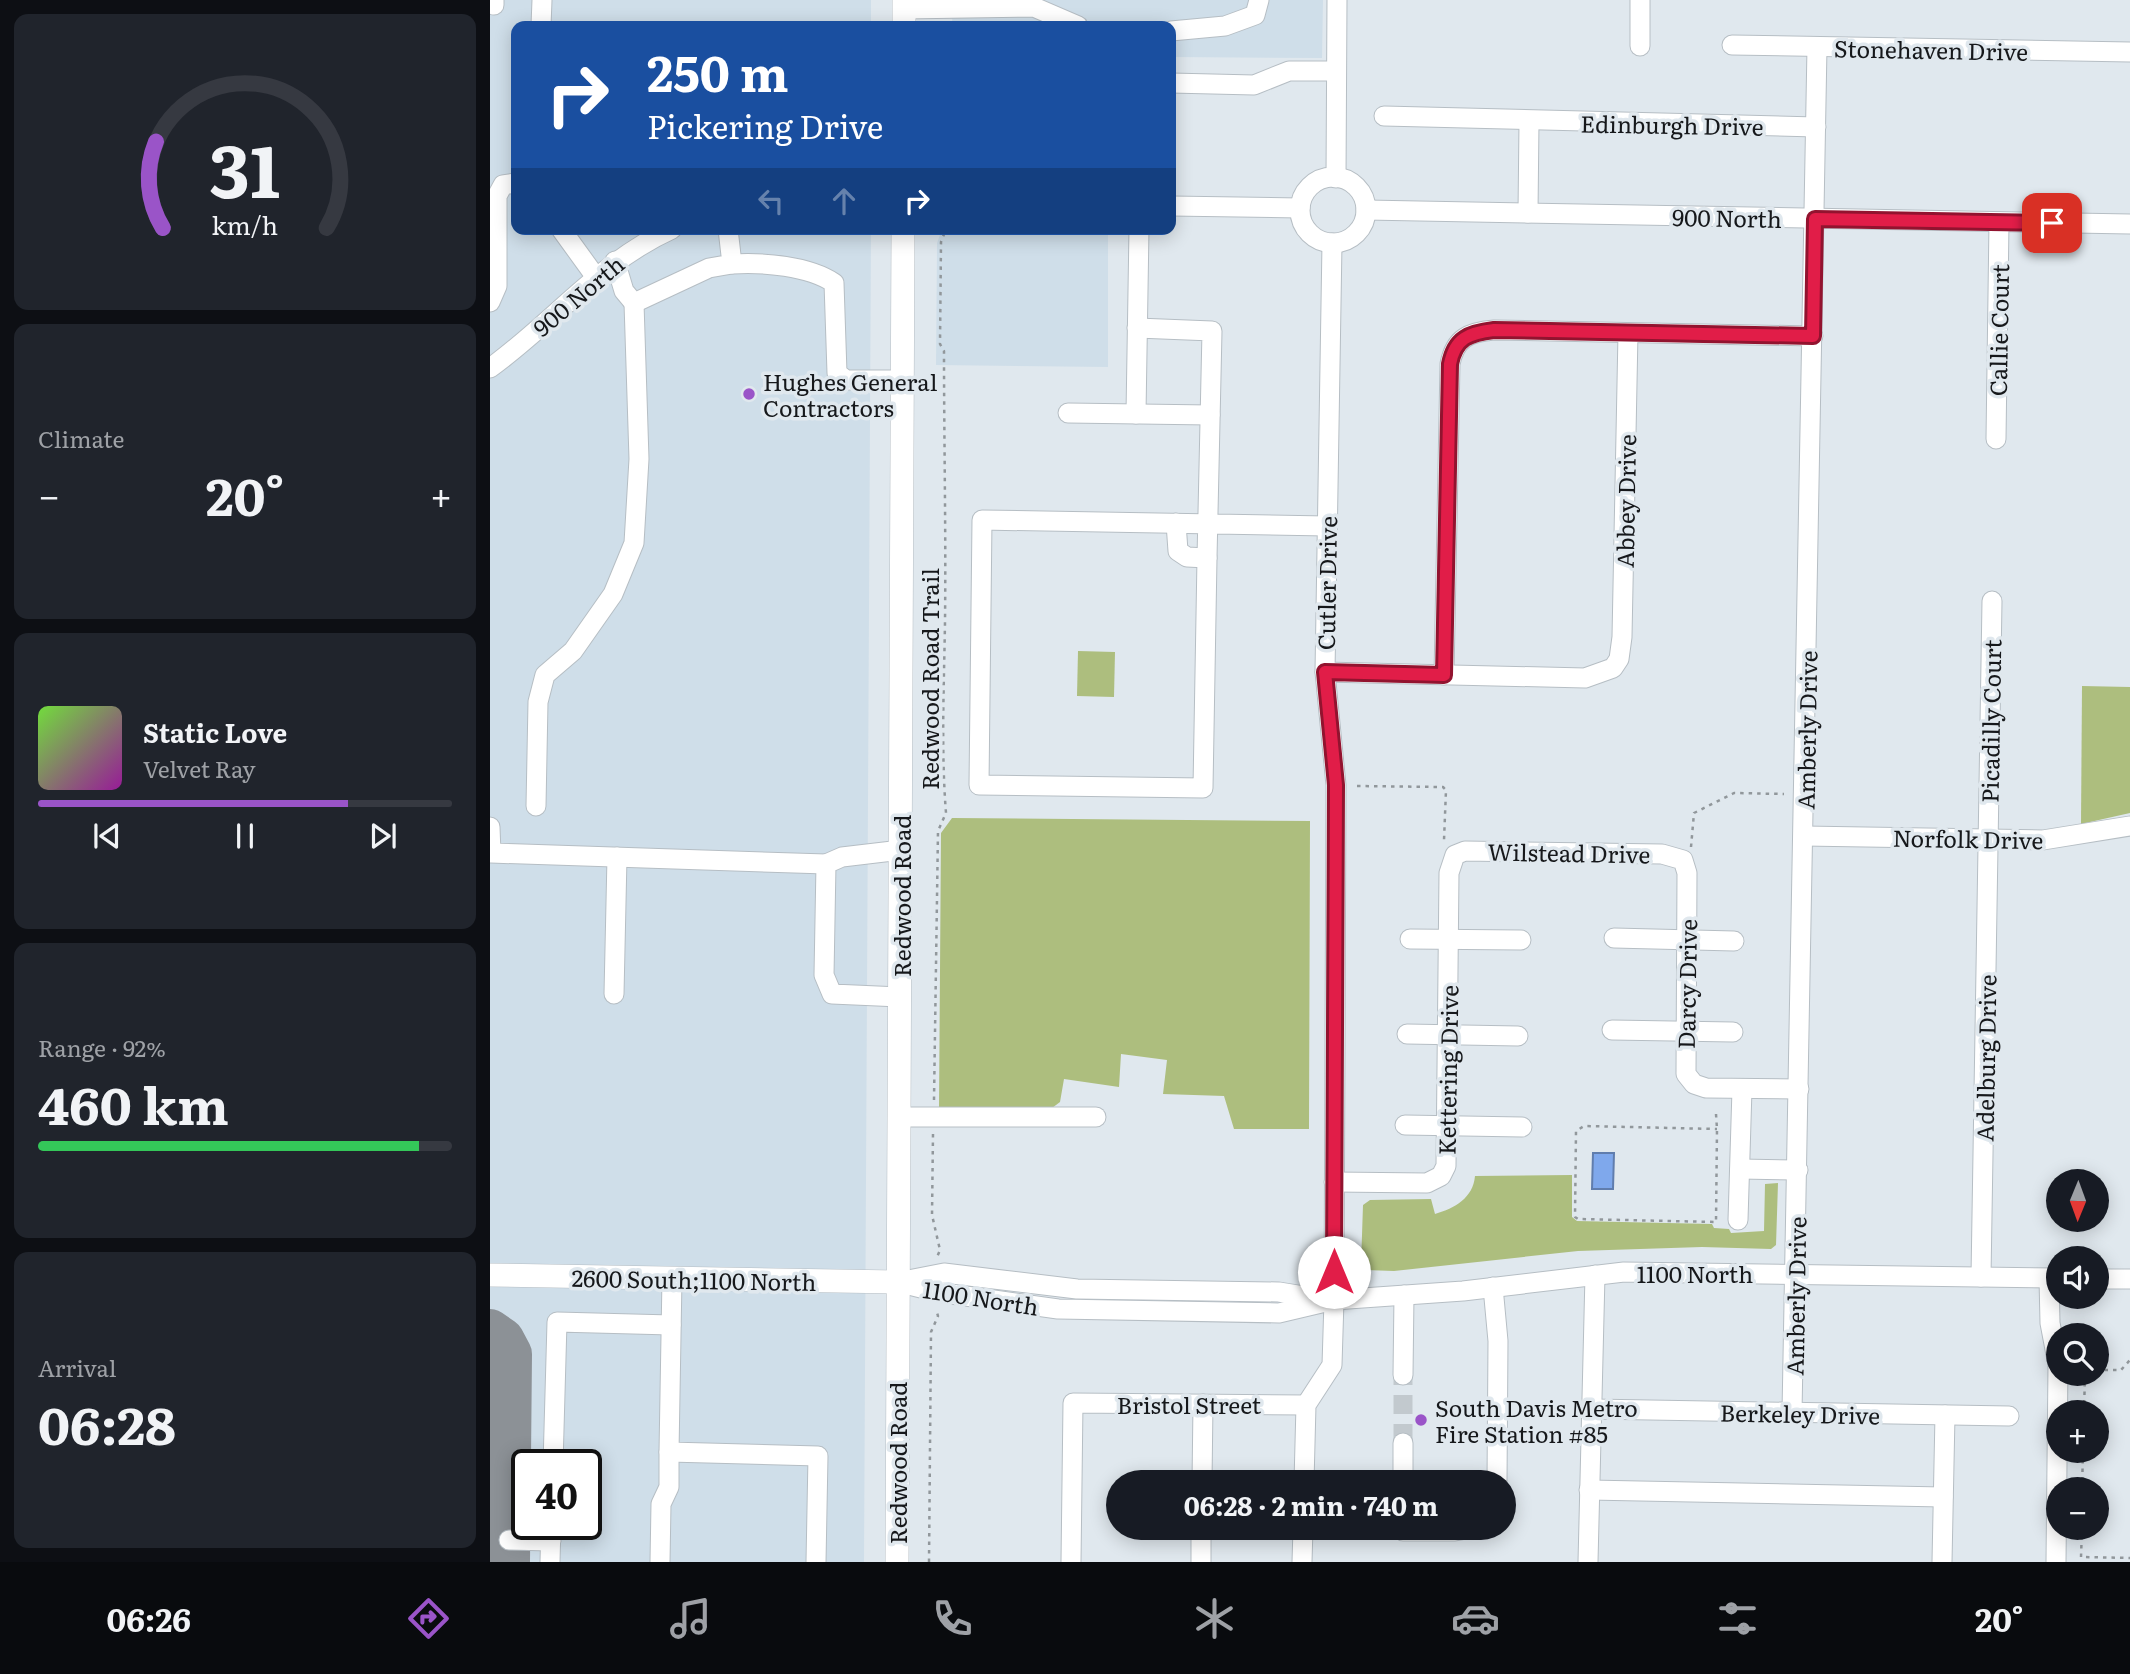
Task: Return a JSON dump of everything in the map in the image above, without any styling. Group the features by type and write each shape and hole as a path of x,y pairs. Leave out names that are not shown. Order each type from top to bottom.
{"main road":[{"name":"Redwood Road","path":"897,1562 903,235"},
{"name":"2600 South;1100 North","path":"490,1275 897,1282"}],"street":[{"path":"541,21 542,0"},
{"path":"1176,31 1225,26 1255,15 1259,0"},
{"path":"1336,178 1337,0"},
{"path":"1640,0 1640,46"},
{"path":"904,12 1034,4 1068,21"},
{"name":"Stonehaven Drive","path":"1732,45 2130,52"},
{"name":"Amberly Drive","path":"1792,1413 1817,47"},
{"path":"1176,83 1254,85 1289,71 1336,71"},
{"name":"Edinburgh Drive","path":"1384,116 1816,127"},
{"path":"1528,213 1529,121"},
{"path":"1336,178 1358,189 1366,211 1354,234 1332,243 1308,232 1300,217 1300,208 1311,185 1336,178"},
{"path":"490,302 497,286 497,196 503,185 511,184"},
{"path":"1176,206 1300,208"},
{"name":"900 North","path":"1366,211 2130,224"},
{"name":"Callie Court","path":"1996,439 1999,222"},
{"path":"565,235 595,276"},
{"name":"900 North","path":"490,368 595,276 615,261 660,235"},
{"path":"730,235 732,264"},
{"path":"1136,414 1139,235"},
{"name":"Cutler Drive","path":"1306,1405 1332,1365 1334,1300 1336,785 1325,672 1332,243"},
{"path":"536,806 538,702 545,675 573,651 613,594 634,543 639,459 634,303 624,291 615,261"},
{"path":"634,303 709,268 732,264 753,262 824,276 834,283 837,373 846,380 904,380"},
{"path":"1138,328 1212,331 1208,524 1207,558 1203,788 979,785 982,520 1175,523 1208,524 1327,526"},
{"path":"1325,672 1444,675 1450,364 1461,339 1494,330 1813,336"},
{"name":"Abbey Drive","path":"1444,675 1585,678 1614,668 1619,659 1622,637 1628,332"},
{"path":"1068,413 1210,415"},
{"path":"1175,523 1178,551 1188,557 1207,558"},
{"name":"Picadilly Court","path":"1988,840 1992,601"},
{"name":"Norfolk Drive","path":"1804,835 1988,840 2069,838 2130,826"},
{"path":"490,827 490,853 826,864 842,857 901,850"},
{"name":"Adelburg Drive","path":"1981,1277 1988,840"},
{"name":"Wilstead Drive","path":"1455,855 1472,851 1662,854 1688,852"},
{"name":"Darcy Drive","path":"1688,852 1685,1067 1694,1084 1706,1088 1799,1089"},
{"name":"Kettering Drive","path":"1334,1182 1432,1182 1441,1176 1446,1166 1449,873 1455,855"},
{"path":"614,994 617,857"},
{"path":"826,864 824,975 832,994 900,997"},
{"path":"1614,938 1734,941"},
{"path":"1410,939 1521,940"},
{"path":"1612,1030 1733,1032"},
{"path":"1407,1034 1518,1036"},
{"path":"1738,1220 1741,1089"},
{"path":"898,1117 1096,1117"},
{"path":"1405,1125 1522,1127"},
{"path":"1740,1168 1798,1170"},
{"name":"1100 North","path":"897,1282 937,1292 1079,1311 1279,1313 1334,1300 1653,1271 2046,1278"},
{"path":"1588,1562 1595,1275"},
{"path":"660,1562 661,1504 669,1487 672,1278"},
{"path":"2109,1279 2130,1279"},
{"path":"1493,1287 1498,1333 1497,1470"},
{"path":"1403,1375 1404,1295"},
{"path":"2051,1309 2050,1323 2058,1365 2056,1562"},
{"path":"553,1449 557,1321 671,1325"},
{"name":"Bristol Street","path":"1071,1562 1073,1403 1306,1405"},
{"path":"1202,1470 1203,1404"},
{"path":"1304,1470 1306,1405"},
{"name":"Berkeley Drive","path":"1592,1409 2009,1416"},
{"path":"1942,1562 1945,1415"},
{"path":"1403,1443 1403,1470"},
{"path":"669,1452 818,1456 816,1562"},
{"path":"1589,1490 1944,1497"},
{"path":"551,1540 551,1562"},
{"path":"1200,1562 1201,1540"},
{"path":"1302,1562 1303,1540"}],"path":[{"name":"Redwood Road Trail","path":"938,1251 940,1250 932,1215 938,831 946,813 942,678 946,485 940,283 941,242 944,235"},
{"path":"1357,786 1443,787 1446,790 1443,838"},
{"path":"1688,852 1693,815 1704,807 1734,793 1784,794"},
{"path":"1716,1114 1717,1129 1716,1222 1575,1217 1576,1131 1584,1126 1717,1129"},
{"path":"929,1562 931,1332 936,1314"},
{"path":"2109,1370 2121,1370 2130,1360"},
{"path":"2082,1540 2081,1557 2130,1558"}],"shaded area":[{"path":"490,0 871,0 871,21 511,21 511,235 871,235 864,1562 490,1562"},
{"path":"953,0 1323,0 1322,58 1176,57 1176,21 952,21"},
{"path":"940,235 1108,235 1108,367 936,365 937,243"}],"green space":[{"path":"1078,651 1115,652 1114,697 1077,696"},
{"path":"2082,686 2130,687 2130,813 2081,824"},
{"path":"952,818 1310,821 1309,1129 1234,1129 1224,1096 1163,1094 1167,1060 1121,1054 1119,1087 1064,1079 1060,1102 1048,1111 939,1109 941,833"},
{"path":"1572,1175 1572,1217 1577,1221 1712,1224 1714,1228 1729,1229 1731,1233 1764,1231 1765,1184 1778,1183 1776,1245 1771,1249 1702,1247 1578,1251 1394,1271 1365,1270 1361,1265 1363,1205 1370,1200 1431,1199 1435,1214 1462,1201 1471,1190 1475,1176"}],"water":[{"path":"1593,1153 1614,1153 1613,1189 1592,1189"}],"taxiway":[{"path":"490,1330 503,1339 511,1354 509,1562"}],"tunnel":[{"path":"1403,1375 1403,1443"}],"place":[{"name":"Hughes General Contractors","path":"749,394"},
{"name":"South Davis Metro Fire Station #85","path":"1421,1420"}],"route":[{"path":"1334,1272 1336,785 1325,672 1444,675 1450,364 1455,346 1470,334 1494,330 1813,336 1815,219 2052,223"}]}
